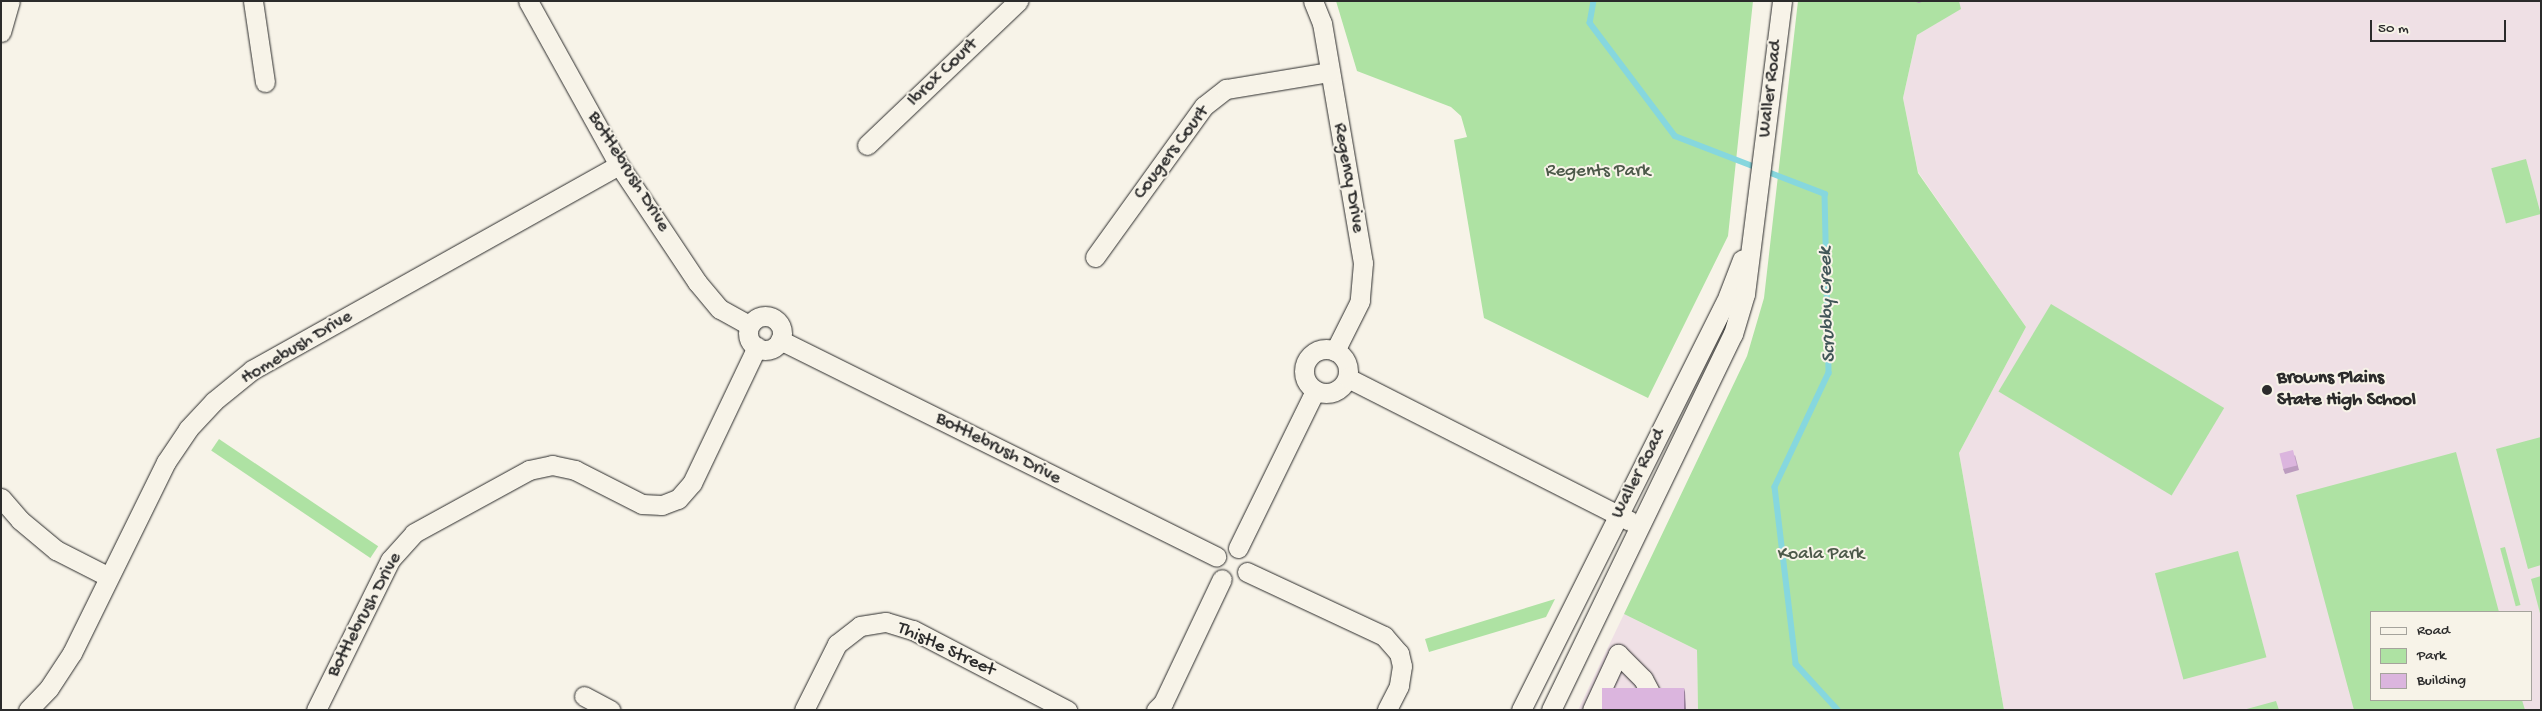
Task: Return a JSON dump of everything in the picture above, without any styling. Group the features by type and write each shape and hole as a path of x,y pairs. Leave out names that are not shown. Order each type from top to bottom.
{"street":[{"path":"1,32 10,1"},
{"path":"254,1 265,82"},
{"name":"Bottlebrush Drive","path":"528,1 619,165 697,282 720,309 750,325"},
{"name":"Ibrox Court","path":"867,145 1018,1"},
{"name":"Regency Drive","path":"1313,1 1322,23 1363,263 1360,301 1335,351"},
{"name":"Waller Road","path":"1551,710 1733,334 1745,294 1782,1"},
{"name":"Cougers Court","path":"1095,257 1204,106 1226,89 1330,72"},
{"name":"Homebush Drive","path":"28,710 49,688 72,653 166,462 188,429 214,400 252,370 619,165"},
{"name":"Waller Road","path":"1521,710 1728,296 1752,236"},
{"path":"764,316 774,319 781,328 780,340 767,349 757,347 748,335 750,325 764,316"},
{"name":"Bottlebrush Drive","path":"780,340 1216,556"},
{"name":"Bottlebrush Drive","path":"316,710 390,560 414,532 529,470 552,465 575,470 642,504 662,505 678,499 692,482 757,347"},
{"path":"1318,350 1335,351 1347,362 1348,378 1334,392 1315,391 1304,378 1306,361 1318,350"},
{"path":"1348,378 1640,526"},
{"path":"1238,548 1315,391"},
{"path":"1,498 20,520 56,550 109,577"},
{"path":"1225,548 1238,548 1247,558 1247,572 1236,581 1222,579 1215,569 1216,556 1225,548"},
{"path":"1247,572 1384,636 1399,653 1402,666 1399,686 1387,710"},
{"path":"1156,710 1163,703 1222,579"},
{"name":"Thistle Street","path":"804,710 837,644 860,626 886,622 913,630 1067,710"},
{"path":"1592,710 1618,654 1643,679 1650,692"},
{"path":"584,696 610,710"}],"shaded area":[{"name":"Browns Plains State High School","path":"1959,1 2541,1 2541,710 2004,710 1959,453 2026,327 1918,172 1903,98 1917,35 1960,9"},
{"path":"1624,614 1697,650 1698,710 1578,710"}],"green space":[{"name":"Regents Park","path":"1336,1 1753,1 1728,236 1648,398 1484,318 1454,140 1467,137 1461,116 1451,107 1357,71"},
{"name":"Koala Park","path":"1798,1 1959,1 1961,9 1917,35 1903,98 1918,173 2026,327 1959,453 2004,710 1698,710 1697,650 1624,614 1747,356 1764,298"},
{"path":"2526,159 2541,214 2506,223 2491,168"},
{"path":"2051,304 2224,408 2172,495 1998,391"},
{"path":"2541,437 2541,565 2528,569 2496,449"},
{"path":"219,439 378,546 370,558 211,451"},
{"path":"2456,452 2499,611 2370,611 2370,701 2522,701 2525,710 2354,710 2296,495"},
{"path":"2505,547 2521,605 2516,606 2500,548"},
{"path":"2238,551 2266,657 2183,680 2155,573"},
{"path":"2541,576 2541,617 2531,579"},
{"path":"1555,599 1546,617 1429,652 1425,639"},
{"path":"2276,701 2279,710 2243,710"}],"building":[{"path":"2293,450 2297,466 2283,469 2279,453"},
{"path":"1602,688 1684,688 1684,710 1602,710"}],"waterway":[{"name":"Scrubby Creek","path":"1594,1 1590,23 1675,136 1825,194 1829,373 1775,487 1796,664 1838,710"}],"place":[{"name":"Browns Plains State High School","path":"2267,390"}]}
